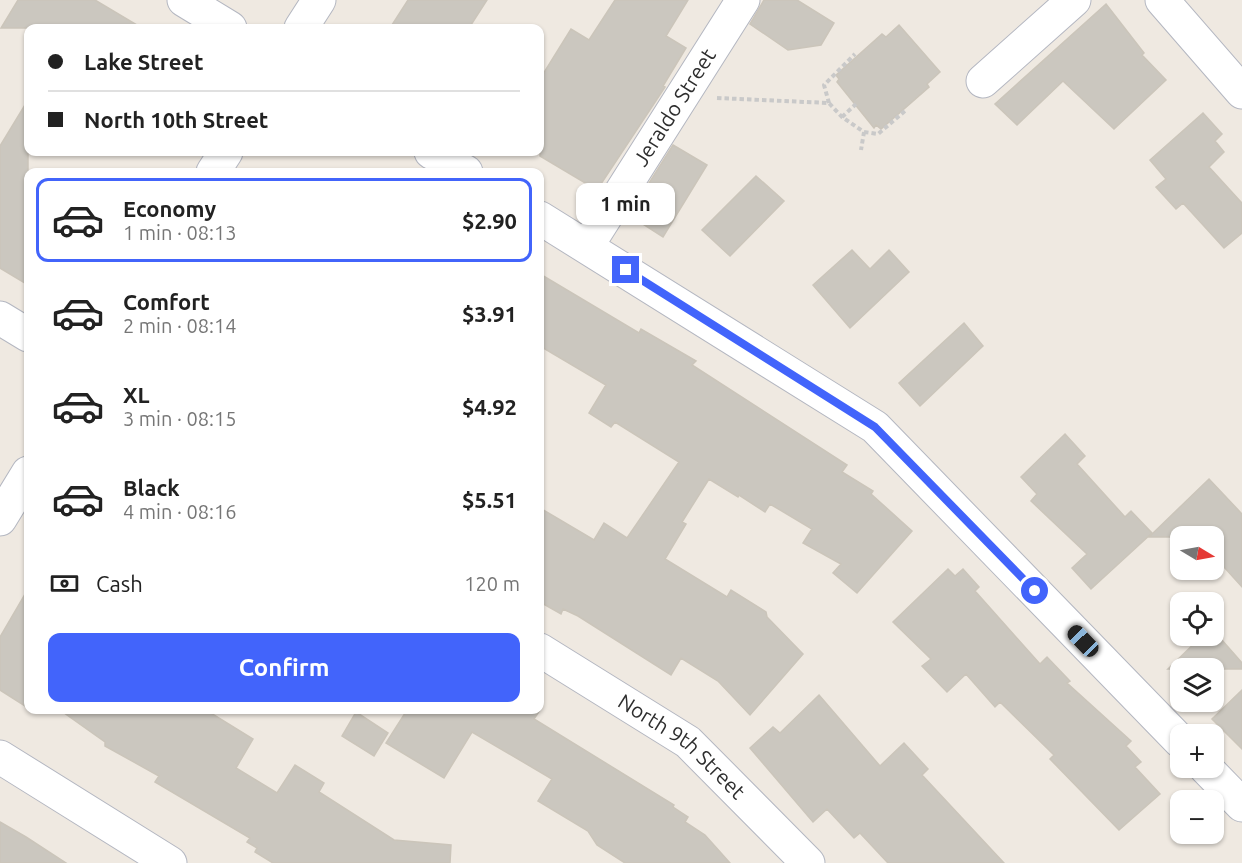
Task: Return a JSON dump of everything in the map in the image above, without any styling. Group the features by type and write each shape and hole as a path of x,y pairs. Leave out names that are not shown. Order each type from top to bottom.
{"street":[{"path":"184,0 223,24"},
{"path":"304,24 319,0"},
{"name":"Jeraldo Street","path":"587,246 743,0"},
{"path":"983,81 1074,0"},
{"path":"1162,0 1242,92"},
{"path":"438,156 459,168"},
{"path":"544,220 851,411 889,440 1170,731"},
{"path":"0,318 24,333"},
{"path":"0,519 24,480"},
{"name":"North 9th Street","path":"544,652 688,742 808,863"},
{"path":"0,757 170,863"},
{"path":"1216,778 1242,805"}],"path":[{"path":"855,54 824,85 829,103 842,117 864,132 878,134 906,110"},
{"path":"710,97 829,103"},
{"path":"842,117 856,104"},
{"path":"861,150 864,132"}],"building":[{"path":"18,0 95,0 135,24 24,24 24,28 1,28"},
{"path":"408,0 487,0 472,24 393,24"},
{"path":"615,0 688,0 666,36 686,48 663,86 665,87 597,190 540,156 544,156 544,73 571,29 589,40"},
{"path":"764,0 797,0 834,23 821,45 788,50 750,24"},
{"path":"1106,4 1144,53 1142,55 1166,80 1114,129 1063,81 1017,125 995,104"},
{"path":"899,25 940,72 927,84 929,87 881,129 876,125 874,128 837,82 839,79 836,75 882,34 886,37"},
{"path":"24,107 24,156 28,156 28,168 24,168 24,283 0,268 0,146"},
{"path":"1203,113 1222,134 1215,141 1224,152 1209,167 1242,203 1242,233 1224,248 1183,203 1176,209 1156,187 1166,179 1150,160"},
{"path":"673,145 707,165 663,237 635,219 632,210"},
{"path":"756,176 784,201 730,256 702,230"},
{"path":"852,250 870,269 889,250 909,272 850,328 813,285"},
{"path":"544,276 639,333 641,329 696,361 692,365 847,465 842,472 873,491 871,494 912,531 857,593 833,573 841,564 803,543 812,529 770,504 765,512 709,479 682,522 686,524 665,559 727,597 731,590 766,612 767,617 803,654 750,715 718,681 681,658 671,675 578,616 563,609 561,614 544,604 544,510 594,540 604,523 627,538 679,462 615,422 611,427 589,413 606,385 544,348"},
{"path":"964,323 983,346 920,406 899,383"},
{"path":"1065,434 1085,456 1077,464 1125,517 1131,511 1152,533 1091,589 1072,568 1087,554 1031,501 1037,494 1021,477"},
{"path":"1209,479 1242,514 1242,587 1224,567 1224,526 1170,526 1170,537 1149,537"},
{"path":"948,569 955,576 963,569 979,587 975,591 1040,664 1047,657 1070,681 1067,683 1131,741 1126,746 1141,762 1135,767 1160,794 1119,830 1050,759 1054,755 1000,702 995,707 966,674 947,692 922,666 931,659 893,622"},
{"path":"24,596 24,705 0,690 0,637"},
{"path":"1224,642 1242,663 1242,669 1224,669 1224,658 1179,658 1192,646 1224,646"},
{"path":"1242,690 1242,749 1224,731 1224,724 1217,724 1212,719 1219,712 1224,712 1224,707"},
{"path":"819,695 880,766 904,743 928,769 922,775 1004,863 888,863 860,833 854,838 827,809 813,822 750,748 773,727 780,733"},
{"path":"66,714 212,714 253,739 236,768 277,793 295,765 324,783 319,792 394,840 451,845 450,863 273,863 255,852 257,848 247,842 250,838 155,782 159,776 105,746 105,742"},
{"path":"355,714 359,714 388,733 374,756 342,736"},
{"path":"404,714 537,714 534,719 674,805 673,807 688,817 685,822 705,835 730,863 625,863 597,845 588,831 538,801 552,779 472,732 444,778 386,743"},
{"path":"0,822 26,837 66,863 0,863"}],"route":[{"path":"626,270 864,418 889,440 1035,591"}]}
